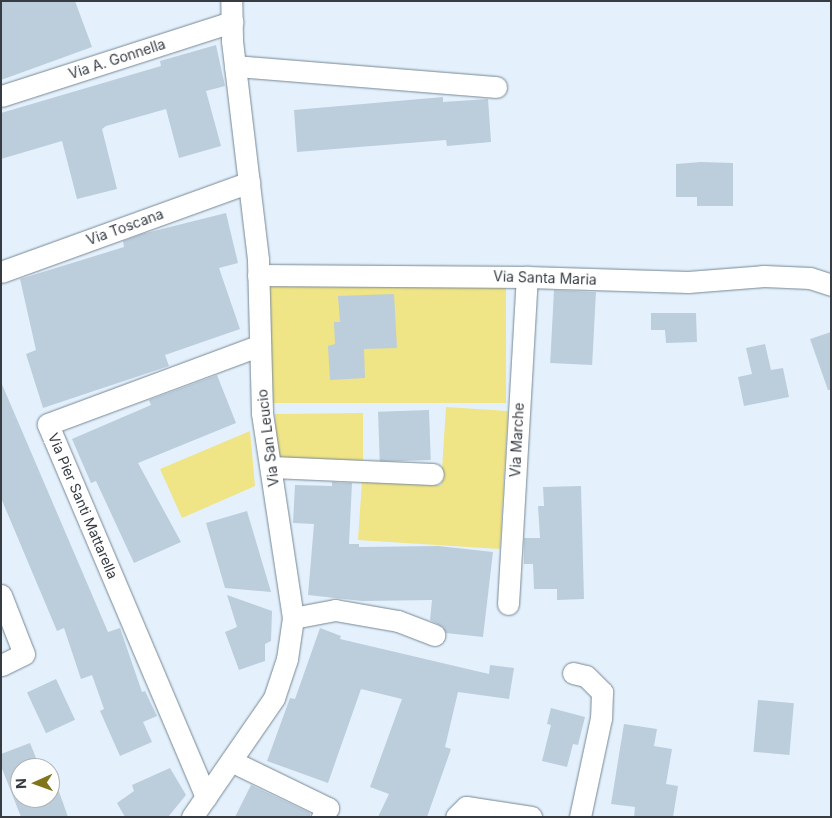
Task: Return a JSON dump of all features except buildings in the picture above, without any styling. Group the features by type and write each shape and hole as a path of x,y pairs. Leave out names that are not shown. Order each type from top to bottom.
{"street":[{"name":"Via San Leucio","path":"192,817 274,698 287,659 293,618 262,413 258,275 250,182 235,66 232,12"},
{"name":"Via A. Gonnella","path":"1,96 232,12"},
{"path":"235,66 496,87"},
{"name":"Via Toscana","path":"1,272 250,182"},
{"name":"Via Santa Maria","path":"258,275 527,277 688,282 764,276 810,278 831,285"},
{"name":"Via Marche","path":"508,604 527,277"},
{"name":"Via Pier Santi Mattarella","path":"206,797 48,424 260,345"},
{"path":"271,467 433,474"},
{"path":"1,595 24,654 1,665"},
{"path":"293,618 334,610 398,621 434,635"},
{"path":"573,673 586,676 602,692 601,718 580,817"},
{"path":"232,761 328,808 322,817"},
{"path":"456,817 466,808 531,817"}],"shaded area":[{"path":"266,278 506,278 506,403 266,403"},
{"path":"446,407 508,411 500,549 358,540 362,481 441,485"},
{"path":"363,413 363,466 276,460 275,414"},
{"path":"250,431 255,486 182,518 160,469"}]}
